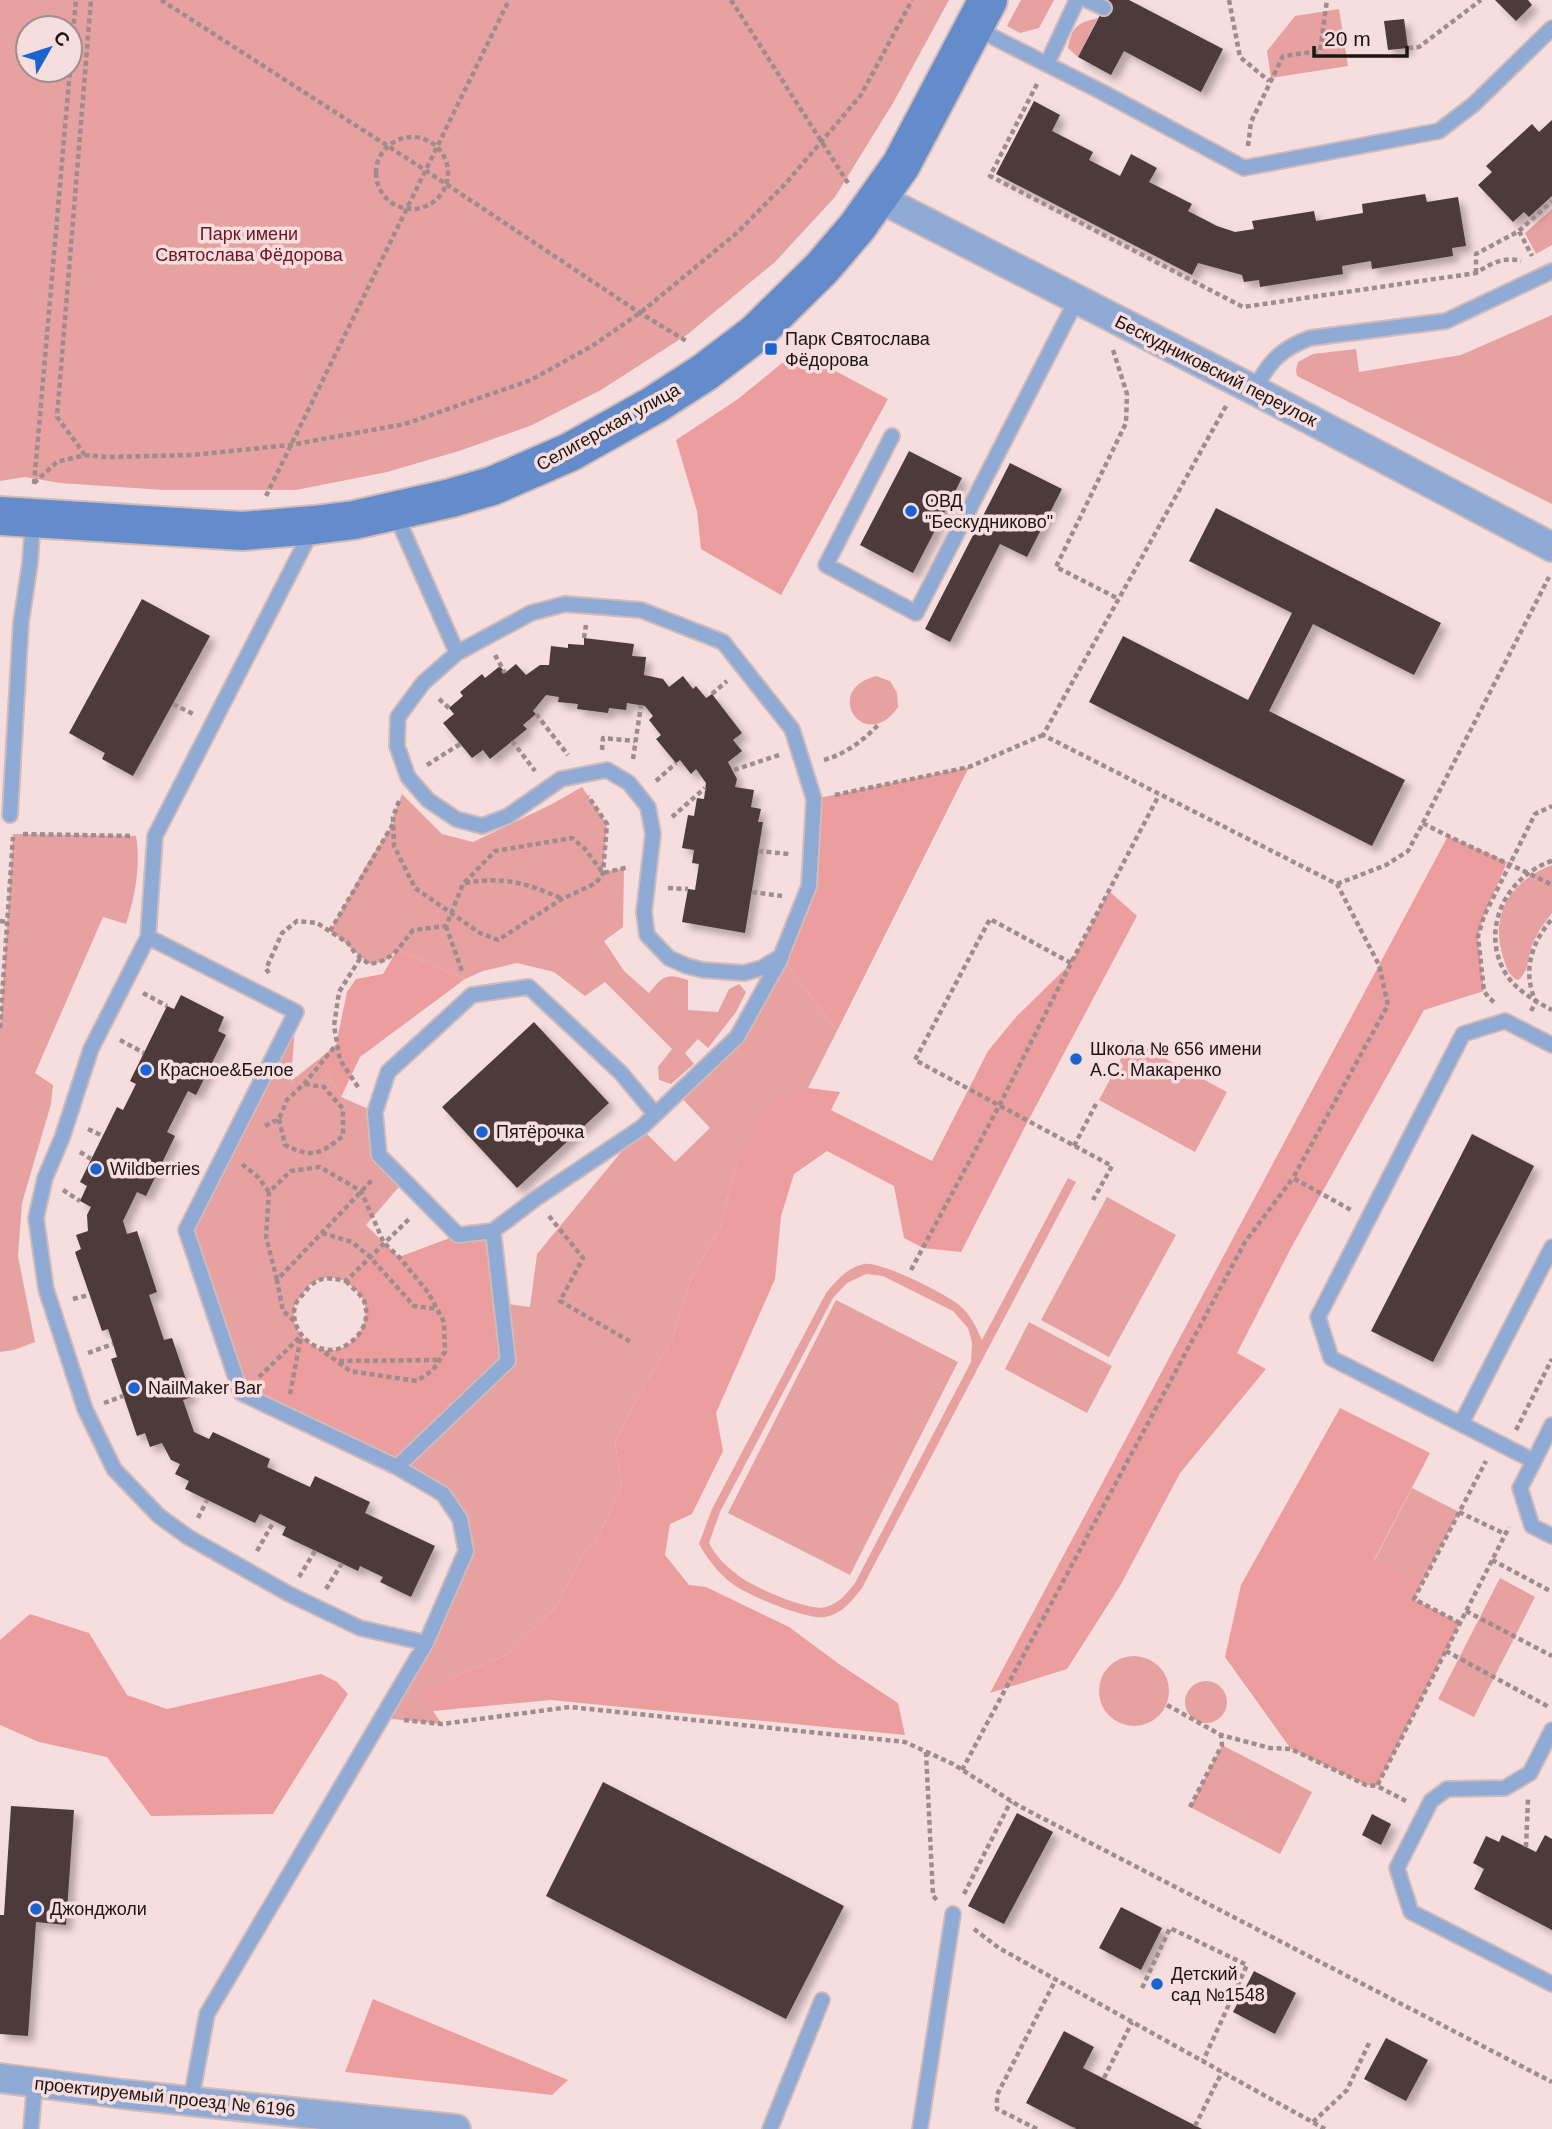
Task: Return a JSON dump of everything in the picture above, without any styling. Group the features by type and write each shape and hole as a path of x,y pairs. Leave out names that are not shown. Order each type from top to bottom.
{"street":[{"name":"Селигерская улица","path":"22,506 242,531 354,520 492,486 530,471 609,431 685,385 755,334 831,258 858,227 865,192 901,164 981,14"},
{"name":"Бескудниковский переулок","path":"865,192 1254,390 1552,547"},
{"name":"проектируемый проезд № 6196","path":"0,2078 122,2094 456,2129"}],"lane":[{"path":"1047,64 1077,0"},
{"path":"1087,0 1104,8"},
{"path":"981,14 1047,64 1244,167 1439,131 1474,104 1552,28"},
{"path":"1254,390 1266,367 1293,344 1310,338 1446,321 1552,271"},
{"path":"892,436 825,565 916,613 1077,299"},
{"path":"10,816 21,622 30,563 22,506"},
{"path":"395,512 457,653"},
{"path":"314,525 155,836 149,937 92,1048 62,1138 45,1178 36,1218 46,1289 85,1409 114,1469 159,1516 188,1537 289,1594 360,1628 426,1643"},
{"path":"655,1115 621,1073 529,987 472,995 388,1072 375,1112 379,1155 458,1235 493,1231 535,1199 641,1128 655,1115 737,1037 781,956 809,886 814,799 792,729 723,642 641,610 565,604 531,613 457,653 423,683 398,717 397,746 408,777 428,800 456,819 482,826 508,816 561,779 607,770 629,783 648,807 653,834 644,912 647,935 669,958 703,970 744,973 762,968 781,956"},
{"path":"149,937 296,1012 186,1230 241,1393 397,1467 443,1494 460,1519 466,1551 426,1643 208,2014 191,2100"},
{"path":"1534,1461 1331,1358 1318,1317 1463,1034 1505,1021 1552,1045"},
{"path":"397,1467 508,1361 493,1231"},
{"path":"1461,1424 1552,1247"},
{"path":"1552,1425 1520,1488 1532,1526 1552,1536"},
{"path":"1552,1730 1530,1773 1505,1788 1447,1789 1431,1801 1397,1868 1411,1912 1552,1984"},
{"path":"920,2129 953,1914"},
{"path":"770,2129 822,2000"},
{"path":"31,2129 35,2082"}],"path":[{"path":"85,455 57,417 91,0"},
{"path":"161,0 688,342"},
{"path":"265,498 509,0"},
{"path":"732,0 823,142 865,192"},
{"path":"22,506 58,462 85,455 192,455 290,445 405,424 531,380 592,346 640,313 738,232 787,182 862,95 912,0"},
{"path":"1229,0 1240,57 1269,81"},
{"path":"1244,167 1251,122 1283,56 1320,51 1327,0"},
{"path":"1408,48 1419,47 1481,0"},
{"path":"1047,64 989,176 1243,307 1476,273 1488,265 1511,258 1532,262 1519,231"},
{"path":"22,506 68,84"},
{"path":"417,137 437,148 446,160 448,172 441,195 420,209 406,209 385,197 376,175 377,162 388,146 404,138 417,137"},
{"path":"1476,273 1476,254 1519,231 1552,201"},
{"path":"1111,346 1127,394 1126,423 1056,567 1119,599"},
{"path":"814,799 969,767 1043,735 1226,405"},
{"path":"1337,884 1386,865 1408,851 1549,577"},
{"path":"629,783 641,705"},
{"path":"460,744 408,777 393,817 394,846 415,888 480,933 498,940 562,899 597,883 603,873 607,824 582,787 582,775 536,714"},
{"path":"803,767 836,756 865,740 878,725"},
{"path":"962,1770 1245,1242 1293,1178 1388,1005 1379,965 1337,884 1043,735"},
{"path":"512,741 548,788"},
{"path":"734,770 798,749"},
{"path":"653,834 705,788"},
{"path":"911,1270 1159,795"},
{"path":"1495,1003 1484,991 1478,936 1484,916 1535,814 1552,806"},
{"path":"0,1028 13,834 10,816"},
{"path":"1423,823 1552,885"},
{"path":"330,931 393,824"},
{"path":"13,834 155,836"},
{"path":"465,979 446,926 463,884 495,851 572,838 603,873"},
{"path":"758,851 811,855"},
{"path":"1552,862 1539,865 1515,884 1502,902 1494,939 1500,964 1507,976 1536,1002 1552,1010"},
{"path":"603,873 650,863"},
{"path":"463,884 494,880 527,884 562,899"},
{"path":"1070,963 990,919 915,1060 1112,1166 1093,1200"},
{"path":"1536,1002 1530,990 1529,968 1534,948 1552,919"},
{"path":"0,921 7,922"},
{"path":"266,969 282,933 297,921 317,923 348,943 369,964 384,962 412,930 446,926"},
{"path":"360,957 339,992 334,1026 340,1060 375,1112"},
{"path":"1522,1009 1530,1013 1536,1002"},
{"path":"261,1128 279,1119 288,1100 336,1045"},
{"path":"279,1119 285,1145 304,1154 326,1149 343,1136 343,1109 324,1087 304,1084"},
{"path":"1074,1146 1096,1104"},
{"path":"277,1280 388,1164"},
{"path":"320,1167 361,1191 384,1243 428,1292 444,1322 445,1352 433,1370 417,1381 350,1371 301,1336 294,1321 282,1311 267,1237 269,1192 292,1171 320,1167"},
{"path":"1293,1178 1368,1219"},
{"path":"535,1199 583,1258 560,1301 631,1342"},
{"path":"346,1281 426,1203"},
{"path":"322,1233 352,1242 370,1257 414,1306 437,1309"},
{"path":"294,1321 295,1304 312,1282 329,1277 346,1281 363,1299 366,1314 364,1327 355,1340 340,1349 320,1349"},
{"path":"241,1393 301,1336"},
{"path":"286,1415 301,1336"},
{"path":"1460,1623 1414,1599 1459,1512 1552,1359"},
{"path":"337,1362 439,1360"},
{"path":"1377,1786 1524,1499"},
{"path":"1459,1512 1506,1534"},
{"path":"246,1569 274,1521"},
{"path":"1492,1560 1552,1592"},
{"path":"1466,1611 1552,1656"},
{"path":"1446,1651 1552,1709"},
{"path":"1167,1705 1221,1735 1270,1748 1292,1749 1366,1785 1377,1786 1426,1811"},
{"path":"382,1718 442,1724 570,1707 905,1742 962,1770 1011,1801 1552,2082"},
{"path":"1190,1807 1222,1745 1221,1735"},
{"path":"926,1752 933,1896 999,1948 1325,2129"},
{"path":"1526,1847 1528,1794"},
{"path":"953,1914 1011,1801"},
{"path":"1142,1988 1170,1928 1247,1965 1203,2061"},
{"path":"1037,2129 997,2109 997,2095 1055,1979"},
{"path":"1104,2078 1132,2022"},
{"path":"1313,2122 1347,2090 1370,2041"},
{"path":"1195,2126 1222,2072"}],"green space":[{"name":"Парк имени Святослава Фёдорова","path":"0,0 949,0 893,103 835,197 775,262 688,334 601,390 530,426 459,451 387,472 296,490 163,490 60,483 25,477 0,481"},
{"path":"1021,0 1054,0 1039,28 1020,33 1007,26"},
{"path":"1339,9 1348,66 1271,78 1267,51 1295,16"},
{"path":"1098,18 1078,57 1068,48 1071,35 1080,24"},
{"path":"1552,209 1552,245 1536,254 1525,233"},
{"path":"1552,315 1552,504 1297,376 1298,362 1313,354 1356,349 1359,372 1461,355"},
{"path":"876,676 890,681 897,693 898,707 886,720 873,725 862,722 854,715 850,705 851,694 860,684"},
{"path":"582,787 607,824 603,872 624,868 623,927 604,941 624,971 649,993 666,977 688,980 688,1010 718,1012 729,989 739,984 746,992 736,1012 708,1048 698,1039 685,1053 694,1064 671,1084 659,1080 658,1067 672,1049 605,982 585,996 554,972 517,963 483,971 465,979 397,950 384,962 369,964 330,931 367,864 393,824 402,794 442,834 473,842"},
{"path":"13,834 136,836 138,858 134,892 126,924 103,917 35,1073 53,1085 51,1104 22,1203 18,1256 35,1342 0,1352 0,1028"},
{"path":"1552,865 1552,913 1532,945 1526,970 1517,980 1508,970 1499,941 1502,913 1515,889 1538,871"},
{"path":"781,956 837,1031 808,1088 795,1090 737,1162 720,1228 691,1279 672,1340 635,1402 615,1443 622,1486 595,1543 583,1554 556,1607 507,1655 445,1680 433,1711 442,1724 382,1718 466,1551 443,1494 397,1467 501,1303 530,1307 537,1254 641,1128 675,1162 710,1128 677,1093 737,1037"},
{"path":"296,1012 291,1081 319,1059 341,1097 375,1112 379,1155 404,1181 366,1225 384,1243 346,1281 329,1277 312,1282 295,1304 294,1321 301,1336 241,1393 186,1230"},
{"path":"1131,1040 1227,1092 1195,1152 1099,1100"},
{"path":"1068,1178 1076,1182 862,1588 850,1602 842,1610 825,1617 805,1615 742,1590 714,1566 699,1544 712,1509 826,1293 843,1275 858,1266 872,1264 912,1279 959,1305 970,1317 982,1340","holes":["866,1274 883,1276 953,1311 968,1328 972,1342 971,1362 855,1583 842,1598 831,1605 818,1608 807,1606 746,1581 722,1561 709,1543 720,1512 833,1298 847,1283"]},
{"path":"1107,1197 1176,1235 1109,1357 1041,1320"},
{"path":"836,1300 958,1362 850,1575 728,1513"},
{"path":"1029,1322 1112,1366 1087,1413 1005,1369"},
{"path":"1412,1488 1459,1512 1421,1585 1374,1561"},
{"path":"1500,1578 1535,1597 1474,1717 1438,1699"},
{"path":"1134,1656 1159,1666 1169,1691 1159,1716 1134,1726 1109,1716 1099,1691 1109,1666"},
{"path":"1206,1681 1221,1687 1227,1702 1221,1717 1206,1723 1191,1717 1185,1702 1191,1687"},
{"path":"1222,1745 1312,1792 1280,1854 1190,1807"}],"shaded area":[{"path":"811,358 888,399 781,595 701,549 697,511 676,440 738,399 787,359"},
{"path":"969,767 837,1031 781,956 809,885 814,799"},
{"path":"1448,836 1507,862 1478,936 1484,991 1424,1010 1292,1246 1237,1353 1266,1369 1180,1473 1120,1586 1067,1669 990,1693"},
{"path":"1109,891 1137,916 961,1252 923,1248 904,1238 894,1186 827,1151 794,1174 781,1216 775,1279 716,1413 723,1451 692,1514 670,1524 665,1555 689,1585 706,1587 789,1627 898,1703 905,1735 551,1700 433,1711 425,1692 445,1680 507,1655 556,1607 583,1554 595,1543 622,1486 615,1443 635,1402 672,1340 691,1279 720,1228 737,1162 764,1112 795,1089 840,1092 831,1110 932,1161 988,1051 1016,1017 1071,963"},
{"path":"397,950 465,979 360,1057 341,1097 319,1059 336,1045 347,992 356,979 383,974"},
{"path":"493,1231 508,1361 397,1467 241,1393 301,1336 318,1348 330,1350 339,1349 355,1338 361,1330 366,1312 359,1293 346,1281 384,1243 399,1257 458,1235"},
{"path":"1340,1408 1430,1453 1374,1560 1421,1585 1414,1599 1460,1623 1377,1786 1366,1785 1291,1749 1225,1657 1241,1585"},
{"path":"30,1614 89,1633 127,1695 167,1709 321,1674 337,1682 348,1694 273,1814 151,1816 107,1757 39,1742 0,1725 0,1640"},
{"path":"373,1999 568,2080 552,2095 345,2072"}],"building":[{"path":"1108,0 1129,0 1223,49 1201,92 1124,51 1111,75 1078,57"},
{"path":"1495,0 1528,0 1532,5 1516,21"},
{"path":"1404,19 1408,48 1388,50 1384,21"},
{"path":"1034,101 1060,115 1052,131 1093,152 1089,160 1120,176 1131,154 1157,168 1149,182 1192,204 1188,211 1217,226 1235,232 1254,229 1252,221 1314,211 1316,221 1363,213 1362,204 1425,194 1427,202 1458,197 1466,246 1452,248 1453,256 1372,269 1371,261 1342,266 1343,274 1260,287 1259,280 1244,282 1242,275 1198,263 1192,275 996,174"},
{"path":"1552,120 1552,196 1529,217 1524,212 1513,222 1478,185 1492,172 1486,166 1532,124 1539,132"},
{"name":"ОВД \"Бескудниково\"","path":"909,451 962,478 913,573 860,545"},
{"path":"1010,463 1062,489 1027,557 1000,544 950,642 925,629"},
{"path":"1216,508 1441,623 1414,675 1313,624 1269,711 1405,780 1372,846 1089,702 1123,636 1248,700 1292,613 1189,561"},
{"path":"142,599 210,636 133,776 102,759 105,753 69,733"},
{"path":"584,638 634,644 632,656 646,657 644,675 663,679 669,687 683,676 693,689 696,686 706,698 712,694 742,733 733,740 742,751 728,762 737,779 735,787 754,790 751,807 761,809 758,822 763,822 745,933 682,922 688,889 695,890 699,864 692,863 694,850 682,848 688,815 694,816 697,798 704,799 706,783 696,769 691,774 680,760 676,763 656,739 661,735 649,720 653,716 645,706 627,703 626,710 609,708 608,713 577,709 578,704 558,702 559,697 546,695 533,711 536,714 523,725 527,729 490,759 483,750 472,758 443,723 454,714 449,708 463,696 460,692 482,674 485,678 500,666 505,673 516,664 526,675 540,665 549,665 551,646 568,648 568,644 584,645"},
{"path":"181,995 224,1017 218,1031 226,1035 196,1095 188,1091 167,1132 175,1136 146,1196 137,1192 123,1221 127,1234 137,1231 157,1292 149,1295 164,1340 172,1338 192,1397 183,1400 194,1432 209,1439 213,1432 270,1459 267,1467 310,1487 315,1476 370,1502 365,1513 435,1546 411,1597 380,1582 383,1577 360,1566 358,1571 282,1535 286,1527 260,1514 255,1523 185,1489 189,1481 175,1474 180,1464 171,1460 162,1443 150,1447 145,1433 137,1436 111,1359 117,1357 108,1329 102,1331 75,1252 81,1249 76,1235 88,1231 87,1215 91,1207 80,1201 87,1186 80,1182 117,1107 123,1110 136,1084 130,1081 167,1006 174,1009"},
{"path":"534,1022 609,1103 517,1188 442,1107"},
{"path":"1472,1134 1534,1166 1433,1362 1371,1331"},
{"path":"603,1782 844,1906 786,2019 546,1896"},
{"path":"11,1806 74,1810 66,1925 36,1922 28,2036 0,2034 0,1915 4,1915"},
{"path":"1017,1813 1053,1832 1004,1924 968,1906"},
{"path":"1372,1814 1391,1824 1381,1845 1362,1835"},
{"path":"1502,1835 1536,1852 1545,1835 1552,1839 1552,1930 1474,1889 1484,1869 1473,1863 1486,1836 1499,1842"},
{"path":"1121,1907 1162,1928 1141,1970 1099,1948"},
{"path":"1254,1971 1296,1993 1275,2034 1233,2012"},
{"path":"1064,2031 1094,2047 1083,2068 1202,2129 1076,2129 1026,2103"},
{"path":"1386,2038 1428,2060 1406,2101 1364,2079"}],"place":[{"name":"Парк Святослава Фёдорова","path":"771,349"},
{"name":"ОВД \"Бескудниково\"","path":"911,511"},
{"name":"Школа № 656 имени А.С. Макаренко","path":"1076,1059"},
{"name":"Красное&Белое","path":"146,1070"},
{"name":"Пятёрочка","path":"482,1132"},
{"name":"Wildberries","path":"96,1169"},
{"name":"NailMaker Bar","path":"134,1388"},
{"name":"Джонджоли","path":"36,1909"},
{"name":"Детский сад №1548","path":"1157,1984"}]}
